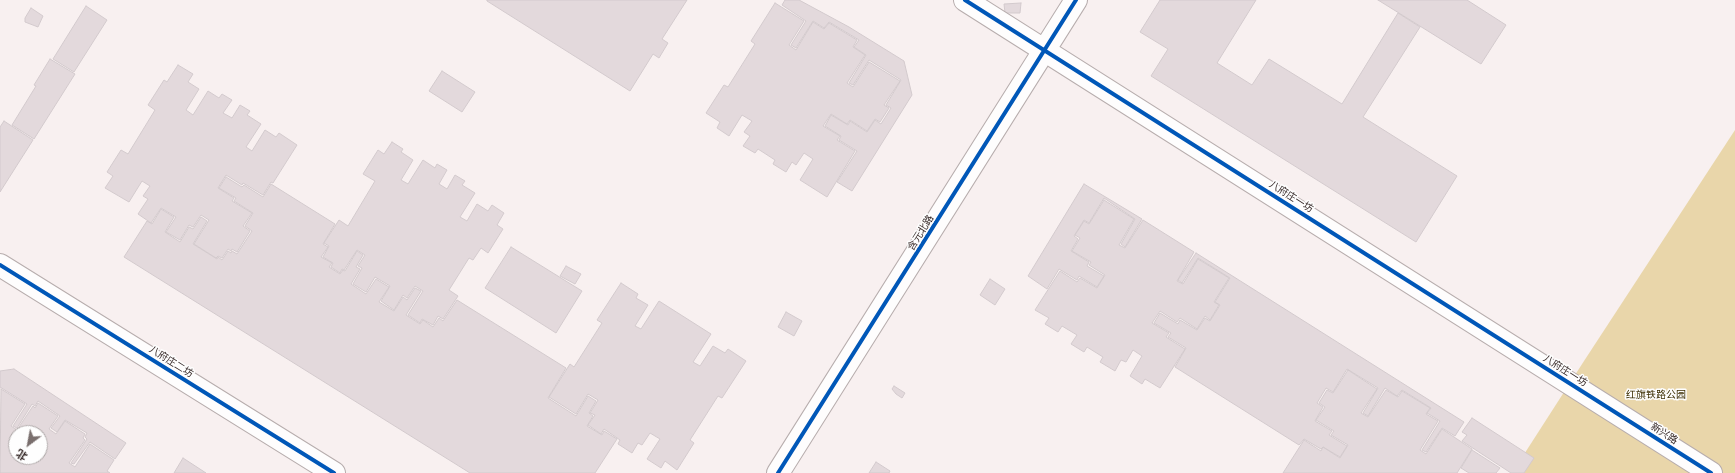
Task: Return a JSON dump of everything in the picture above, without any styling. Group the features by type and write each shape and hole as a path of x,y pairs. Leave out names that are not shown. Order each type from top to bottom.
{"street":[{"name":"八府庄一坊","path":"965,0 1609,408"},
{"name":"含元北路","path":"778,473 1046,50 1076,0"},
{"name":"八府庄二坊","path":"0,265 334,473"},
{"name":"新兴路","path":"1609,408 1711,473"}],"green space":[{"name":"红旗铁路公园","path":"1735,130 1735,473 1512,473 1584,361"}],"building":[{"path":"487,0 687,0 662,39 668,43 659,58 653,54 630,91"},
{"path":"785,0 799,0 849,27 904,61 912,95 852,191 837,182 857,151 839,140 841,136 825,126 831,115 848,125 850,121 867,132 875,120 881,124 891,108 886,105 901,80 869,60 853,85 849,83 866,55 854,47 859,40 829,22 824,28 813,21 796,48 791,45 806,21 782,5"},
{"path":"1160,0 1256,0 1217,63 1252,85 1269,59 1342,104 1398,13 1420,27 1363,117 1457,176 1416,242 1151,76 1168,49 1140,32"},
{"path":"1378,0 1467,0 1506,25 1481,64"},
{"path":"775,3 804,21 789,45 796,50 813,22 824,29 829,23 857,40 853,47 865,55 847,83 853,87 869,62 900,81 884,105 889,108 880,122 875,119 867,131 850,120 847,124 831,114 823,126 840,136 837,140 855,151 827,197 800,180 813,159 804,153 796,165 792,162 786,172 773,164 775,160 758,149 755,153 743,146 750,136 744,132 752,121 742,115 729,136 717,128 720,122 706,113 724,85 728,87 755,44 751,41"},
{"path":"1021,3 1020,13 1005,13 1004,4"},
{"path":"86,6 107,20 74,72 53,59"},
{"path":"31,8 43,16 38,27 25,22 25,18"},
{"path":"50,59 75,74 34,139 12,125 36,86 34,85"},
{"path":"178,65 193,74 188,82 199,89 186,110 193,115 208,91 219,98 222,94 232,100 223,113 232,118 240,105 250,111 247,115 261,124 246,147 252,151 265,130 276,137 279,133 297,145 273,183 271,182 263,195 226,175 218,188 234,198 232,201 252,213 243,226 250,231 237,252 232,249 231,251 228,249 222,258 218,256 216,258 194,244 209,220 201,215 193,227 189,225 180,240 166,232 176,217 161,208 151,223 138,214 148,199 143,196 150,186 142,181 129,202 105,188 113,176 107,172 121,150 128,154 155,110 148,105 164,80 167,82"},
{"path":"442,71 475,92 462,112 429,91"},
{"path":"4,121 33,140 0,192 0,127"},
{"path":"392,142 403,149 401,152 413,160 401,180 408,184 423,160 435,168 437,164 447,170 439,184 447,189 455,175 465,181 462,185 475,193 460,217 467,221 477,204 488,211 492,205 504,213 497,225 503,229 488,253 481,248 473,260 469,258 449,290 458,296 443,319 438,316 433,325 422,319 420,323 408,315 423,291 415,286 407,298 403,295 394,310 381,301 390,286 375,277 366,292 353,284 362,268 358,266 365,255 357,250 344,270 342,269 340,273 331,267 333,263 323,257 329,246 324,243 339,220 348,226 375,181 363,174 378,150 384,154"},
{"path":"226,177 242,187 244,185 263,197 271,184 335,224 323,244 328,247 321,257 332,263 329,267 340,274 343,270 345,271 357,251 363,255 356,267 360,269 351,284 366,294 376,279 389,287 379,302 394,311 403,297 407,300 415,288 421,291 406,315 420,324 423,320 433,327 439,318 443,321 457,300 566,368 548,398 576,416 588,396 596,401 589,413 593,416 587,426 602,435 604,431 617,439 595,473 470,473 124,257 147,221 152,224 161,209 174,217 165,232 180,242 189,227 193,229 201,217 207,221 193,244 217,259 218,257 222,260 228,251 231,253 232,251 237,254 252,231 245,226 253,213 234,201 236,198 219,188"},
{"path":"1084,184 1142,219 1125,247 1121,244 1135,219 1104,198 1089,223 1084,220 1074,236 1078,239 1071,251 1089,262 1087,266 1104,276 1097,287 1079,276 1077,280 1059,269 1047,289 1028,276"},
{"path":"1104,200 1134,219 1119,245 1125,248 1143,220 1194,252 1177,281 1183,284 1198,259 1229,278 1214,302 1219,305 1210,320 1205,316 1197,329 1180,318 1177,322 1160,311 1152,323 1169,333 1166,337 1185,349 1160,388 1145,379 1142,384 1130,376 1142,356 1133,350 1126,362 1121,360 1115,371 1100,362 1103,357 1087,347 1084,352 1071,344 1077,335 1062,326 1058,332 1045,324 1049,318 1035,310 1060,271 1077,282 1080,278 1097,288 1105,275 1089,265 1091,262 1072,251 1080,238 1075,235 1084,221 1089,224"},
{"path":"511,247 582,291 556,333 485,288"},
{"path":"1196,253 1464,422 1455,436 1442,428 1426,452 1422,450 1440,421 1427,413 1431,408 1402,390 1397,396 1385,388 1368,416 1363,413 1378,388 1347,369 1333,392 1326,388 1317,403 1323,407 1315,421 1332,431 1329,435 1347,446 1340,457 1323,447 1321,449 1304,439 1299,445 1175,367 1186,348 1168,337 1171,333 1154,323 1160,313 1178,324 1180,320 1197,330 1205,318 1210,321 1220,305 1215,302 1230,278 1198,258 1182,283 1178,280"},
{"path":"566,266 581,274 575,284 560,276"},
{"path":"990,279 1005,289 995,305 980,295"},
{"path":"621,283 638,294 636,298 648,305 635,326 641,329 659,301 711,334 693,362 700,366 713,346 725,353 728,349 746,361 722,398 718,396 690,440 694,443 677,470 665,461 661,468 647,459 660,439 650,433 642,445 638,443 632,453 618,444 620,440 604,429 601,434 588,425 595,415 590,413 598,400 588,394 576,414 549,397 570,364 574,367 602,323 597,320"},
{"path":"786,312 802,321 794,336 778,327"},
{"path":"14,369 126,443 115,459 90,442 74,464 71,463 87,439 85,437 87,433 65,420 57,432 51,428 60,416 38,401 35,406 32,404 19,425 14,425 27,404 0,387 0,371"},
{"path":"1348,370 1377,389 1361,413 1368,417 1386,390 1398,397 1402,391 1430,408 1426,414 1438,421 1420,450 1426,454 1442,429 1472,449 1457,473 1283,473 1304,440 1321,451 1323,447 1340,458 1348,445 1331,435 1334,431 1316,420 1325,407 1319,403 1327,390 1333,393"},
{"path":"894,386 905,393 902,398 892,389"},
{"path":"1,389 25,404 12,425 8,425 8,465 48,465 48,425 20,425 33,406 35,408 38,403 58,416 49,429 56,434 65,421 85,434 83,438 85,440 69,463 75,467 90,444 114,460 107,471 110,473 0,473"},
{"path":"1472,418 1534,458 1524,473 1511,473 1462,441 1467,435 1462,432"},
{"path":"1472,450 1500,468 1496,473 1469,473 1461,468"},
{"path":"183,458 206,473 174,473"},
{"path":"876,462 890,471 889,473 869,473"}],"cycle path":[{"path":"965,0 1711,473"},
{"path":"778,473 1076,0"},
{"path":"0,265 334,473"}]}
